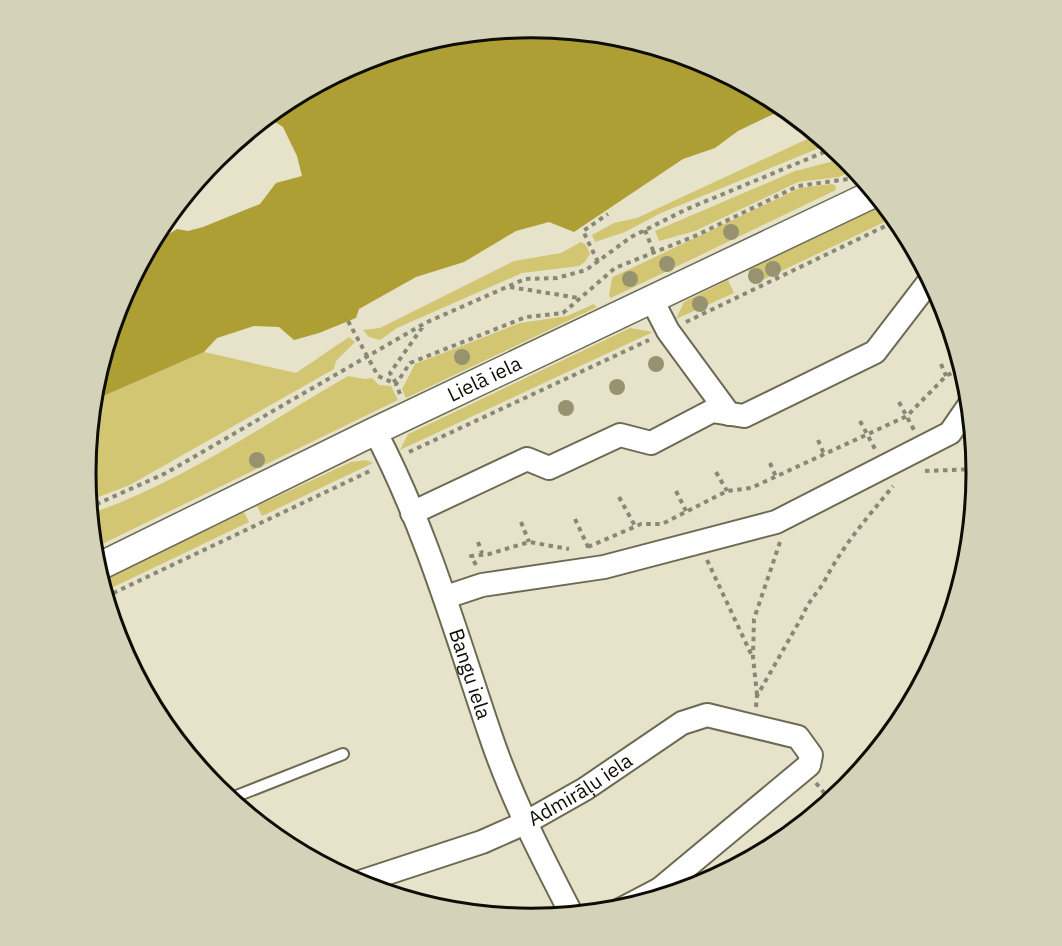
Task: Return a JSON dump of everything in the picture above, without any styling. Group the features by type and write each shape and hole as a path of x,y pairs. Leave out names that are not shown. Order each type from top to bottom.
{"street":[{"name":"Lielā iela","path":"105,563 375,431 867,197"},
{"path":"412,513 527,459 549,468 620,435 651,443 712,411 744,416 874,352 925,287"},
{"path":"652,300 668,331 729,414"},
{"path":"446,597 486,585 604,567 776,522 896,468 950,433 963,415"},
{"name":"Bangu iela","path":"375,431 391,461 446,597 491,737 525,823 568,907"},
{"name":"Admirāļu iela","path":"372,878 482,842 525,823 585,789 682,723 707,716 798,737 811,755 809,765 671,885"}],"lane":[{"path":"239,795 343,754"}],"path":[{"path":"96,504 166,473 425,323 525,279 573,275 598,262 645,230 687,209 825,152"},
{"path":"396,384 410,363 526,317 563,313 615,268 654,253 798,186 851,178"},
{"path":"598,262 583,231 608,214"},
{"path":"113,594 259,526 889,225"},
{"path":"645,230 654,253"},
{"path":"508,286 580,298"},
{"path":"348,321 378,376 396,384"},
{"path":"410,416 390,373 425,323"},
{"path":"941,364 946,376"},
{"path":"486,585 471,556 489,554 529,542 578,551 635,526 662,524 727,490 751,489 907,416 946,376 954,372"},
{"path":"899,402 907,416"},
{"path":"860,421 867,434"},
{"path":"818,440 824,454"},
{"path":"770,463 776,477"},
{"path":"757,696 803,615 808,601 824,581 853,533 894,485 896,468 966,469"},
{"path":"716,471 727,490"},
{"path":"676,491 686,511"},
{"path":"619,497 635,526"},
{"path":"755,727 757,696 753,657 754,619 789,515"},
{"path":"575,519 588,547"},
{"path":"521,522 529,542"},
{"path":"478,542 482,553"},
{"path":"700,543 753,657"}],"shaded area":[{"path":"503,38 559,38 644,52 724,82 776,113 738,131 715,148 683,159 574,232 549,222 516,231 464,262 416,277 359,309 356,318 319,333 294,340 279,327 254,326 217,338 204,352 102,396 110,360 129,306 140,280 166,236 177,229 188,231 203,227 260,204 276,183 302,176 297,156 283,127 274,121 313,96 364,71 418,52"},
{"path":"809,138 820,148 661,213 625,232 595,242 592,235 614,223 637,218"},
{"path":"835,161 847,173 839,177 798,182 695,231 659,241 655,231 795,171"},
{"path":"835,185 836,190 611,298 609,296 612,278 615,276 800,188"},
{"path":"877,208 886,221 754,284 748,270"},
{"path":"581,242 586,245 590,254 579,266 522,273 397,328 380,340 369,337 363,330 380,328 514,261 561,253"},
{"path":"728,280 734,293 676,319 684,302"},
{"path":"594,304 597,307 406,398 402,389 415,364 520,323 567,316"},
{"path":"630,328 653,332 400,450 408,434"},
{"path":"349,337 355,342 336,361 334,369 130,485 96,498 96,445 102,396 204,352 296,373"},
{"path":"348,376 372,378 379,385 391,386 398,400 102,544 97,511 155,487 254,433"},
{"path":"366,460 373,463 262,516 257,506 351,462"},
{"path":"244,512 249,522 111,588 108,577"}]}
